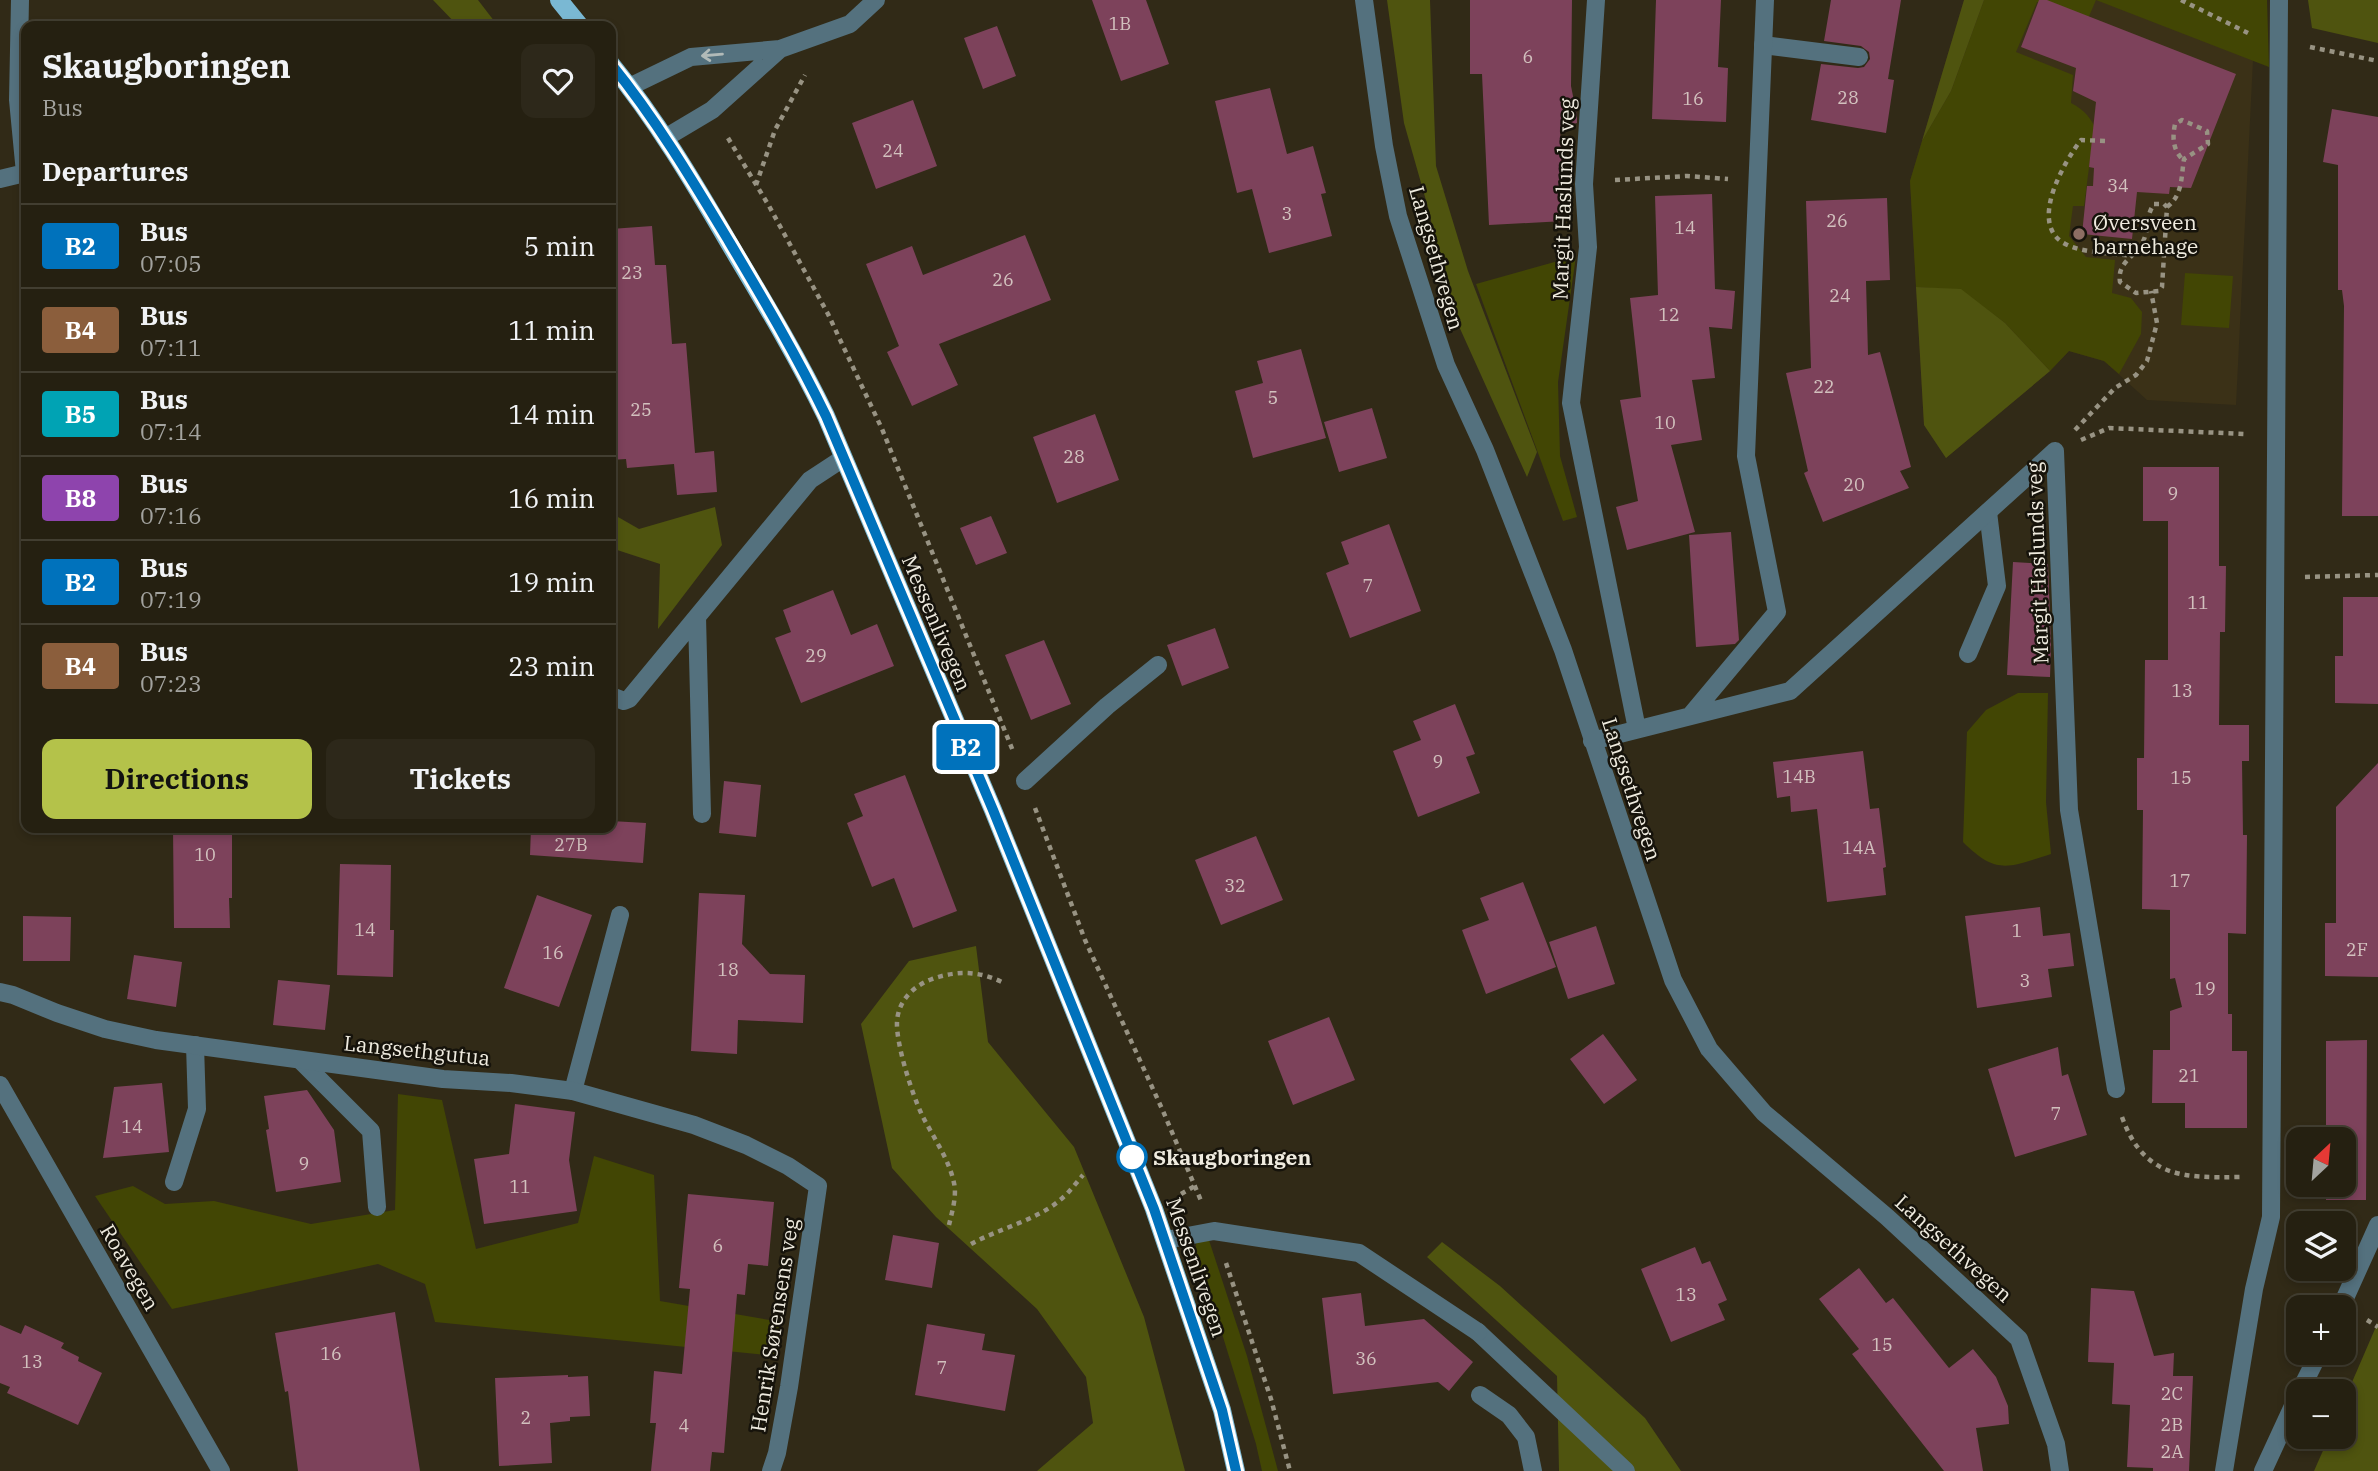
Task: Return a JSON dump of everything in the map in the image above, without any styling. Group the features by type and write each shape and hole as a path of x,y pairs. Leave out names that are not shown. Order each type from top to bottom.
{"main road":[{"path":"559,0 576,21"},
{"name":"Messenlivegen","path":"616,70 665,138 796,355 826,416 993,810 1166,1240 1222,1410 1236,1471"}],"street":[{"path":"20,0 18,100 21,132"},
{"path":"629,86 691,57 779,49 850,24 876,0"},
{"name":"Langsethvegen","path":"1364,0 1384,146 1398,216 1446,365 1485,450 1553,625 1672,980 1709,1049 1764,1113 1887,1217 2019,1339 2056,1444 2060,1471"},
{"name":"Margit Haslunds veg","path":"1596,0 1584,184 1588,247 1571,403 1637,729"},
{"path":"1689,716 1777,612 1746,456 1765,0"},
{"path":"2224,1471 2254,1289 2271,1217 2279,0"},
{"path":"1763,45 1858,57"},
{"path":"665,138 712,110 779,49"},
{"path":"0,179 21,175"},
{"name":"Margit Haslunds veg","path":"1592,741 1790,691 2055,451"},
{"name":"Margit Haslunds veg","path":"2055,451 2069,810 2116,1089"},
{"path":"616,698 625,701 629,699 810,480 842,459"},
{"path":"1968,654 1997,586 1988,512"},
{"path":"696,617 702,814"},
{"path":"1025,781 1107,706 1158,665"},
{"path":"573,1091 620,915"},
{"name":"Langsethgutua","path":"0,992 105,1028 195,1045 443,1079 511,1083 573,1091 694,1125 746,1145 788,1166 818,1186"},
{"path":"174,1182 197,1109 195,1045"},
{"path":"300,1060 371,1131 377,1207"},
{"name":"Roavegen","path":"0,1085 221,1471"},
{"name":"Henrik Sørensens veg","path":"771,1471 777,1454 789,1387 818,1186"},
{"path":"2347,1295 2378,1225"},
{"path":"1166,1240 1214,1231 1359,1253 1478,1332 1626,1471"},
{"path":"1480,1395 1509,1415 1526,1437 1533,1471"},
{"path":"2263,1471 2286,1421"}],"path":[{"path":"756,186 775,130 805,75 814,65"},
{"path":"2167,207 2164,204 2154,204 2148,214 2146,235 2140,246 2121,266 2120,282 2136,293 2159,291 2162,287 2167,207 2179,194 2184,161 2191,153 2208,144 2207,131 2182,120 2175,124 2173,133 2174,148 2184,161"},
{"path":"726,134 828,314 881,429 933,560 965,630 1085,940 1163,1111 1224,1255 1271,1399 1290,1471"},
{"path":"2105,141 2081,141 2074,149 2052,193 2048,213 2050,230 2062,242 2080,249 2131,256"},
{"path":"1584,184 1687,176 1714,178"},
{"path":"2055,451 2115,388 2136,375 2147,361 2157,323 2151,291"},
{"path":"2055,451 2109,428 2276,435"},
{"path":"2274,574 2297,577 2378,575"},
{"path":"949,1225 955,1184 946,1160 921,1112 907,1073 897,1024 898,1014 911,991 941,976 976,972 1004,983"},
{"path":"2123,1120 2138,1149 2169,1171 2195,1178 2272,1176"},
{"path":"971,1244 992,1232 1026,1220 1059,1201 1083,1175"}],"shaded area":[{"name":"Øversveen barnehage","path":"1964,0 2131,0 2253,60 2236,405 2147,400 2104,361 2069,351 2050,371 1946,458 1924,425 1910,181"},
{"path":"1984,0 2096,0 2087,21 2037,2 2016,52 2073,75 2071,103 2088,116 2098,134 2091,152 2084,206 2073,206 2069,236 2086,257 2115,260 2112,293 2131,298 2142,312 2141,334 2119,374 2104,361 2069,351 2050,371 2005,323 1961,290 1916,287 1910,181 1922,141 1951,91"},
{"path":"2096,0 2267,0 2269,67"},
{"path":"1576,256 1558,382 1560,456 1577,517 1563,521 1476,284"},
{"path":"2185,273 2233,276 2229,328 2181,325"},
{"path":"2018,693 2048,693 2046,802 2051,854 2004,866 1985,860 1963,842 1967,732 1986,710"},
{"path":"398,1094 442,1100 476,1249 578,1223 594,1156 654,1175 660,1301 781,1322 776,1356 435,1322 425,1284 378,1264 172,1309 95,1196 133,1186 165,1204 214,1201 311,1224 395,1210"},
{"path":"1206,1231 1247,1356 1278,1471 1262,1471 1219,1324 1195,1259 1197,1234"}],"green space":[{"path":"433,0 478,0 494,21 453,21"},
{"path":"1387,0 1430,0 1436,166 1468,271 1537,452 1527,477 1448,302 1429,211 1404,123"},
{"path":"1964,0 1984,0 1951,91 1922,141"},
{"path":"2308,0 2378,0 2378,43 2312,28"},
{"path":"1916,287 1961,289 2005,323 2050,371 1946,458 1924,425"},
{"path":"715,507 722,545 658,629 660,564 616,550 616,516 639,529"},
{"path":"976,946 988,1042 1074,1147 1144,1317 1185,1471 1037,1471 1093,1423 1086,1377 1037,1309 936,1217 892,1168 861,1024 909,961"},
{"path":"1442,1242 1500,1286 1645,1418 1681,1471 1559,1471 1557,1376 1427,1257"},
{"path":"2378,1322 2378,1471 2314,1471 2324,1449 2356,1449 2356,1379 2353,1379"}],"building":[{"path":"1092,0 1146,0 1169,64 1121,81"},
{"path":"1470,0 1572,0 1571,86 1577,123 1560,127 1564,221 1489,225 1482,74 1470,74"},
{"path":"1656,0 1721,0 1718,67 1728,68 1726,122 1652,119"},
{"path":"1831,0 1901,0 1888,79 1894,80 1886,133 1811,120 1821,64 1858,68 1864,67 1870,59 1869,52 1861,46 1824,41"},
{"path":"2039,0 2047,0 2236,74 2191,188 2170,187 2169,194 2137,192 2132,239 2082,234 2087,186 2093,186 2094,168 2089,167 2096,102 2073,91 2076,68 2021,47"},
{"path":"997,26 1016,76 983,89 964,38"},
{"path":"1270,88 1287,154 1313,146 1326,193 1321,194 1332,236 1269,253 1252,189 1237,193 1215,101"},
{"path":"913,100 937,166 876,189 852,123"},
{"path":"2332,109 2378,117 2378,516 2342,516 2344,306 2342,290 2338,290 2338,165 2323,162"},
{"path":"1712,194 1715,289 1735,291 1732,329 1709,327 1715,378 1692,380 1702,440 1671,445 1695,532 1627,550 1616,507 1638,501 1620,400 1641,397 1630,298 1658,295 1655,196"},
{"path":"1887,198 1890,280 1866,281 1868,355 1880,352 1911,467 1900,471 1909,488 1823,522 1804,473 1808,471 1786,373 1811,368 1806,201"},
{"path":"652,226 655,265 666,265 672,344 686,343 695,453 714,451 717,492 677,495 674,464 627,468 626,459 616,460 616,229"},
{"path":"1025,235 1051,300 939,344 958,385 912,406 887,352 899,346 866,264 912,246 923,275"},
{"path":"1301,349 1326,438 1253,458 1235,391 1263,383 1257,361"},
{"path":"1372,408 1387,458 1339,472 1324,422"},
{"path":"1095,414 1119,480 1057,503 1033,437"},
{"path":"2143,467 2219,467 2219,566 2226,566 2225,632 2220,632 2219,725 2249,725 2249,761 2242,761 2243,835 2247,835 2246,934 2228,933 2228,1014 2232,1014 2232,1051 2247,1051 2247,1128 2185,1128 2185,1103 2152,1103 2153,1050 2170,1050 2170,1011 2182,1007 2175,978 2170,979 2170,910 2142,909 2143,810 2137,810 2137,758 2144,758 2145,660 2168,660 2168,521 2143,521"},
{"path":"991,516 1007,553 976,565 960,528"},
{"path":"1389,524 1421,611 1350,638 1326,573 1349,564 1341,542"},
{"path":"1731,532 1739,640 1735,644 1696,647 1689,535"},
{"path":"2013,562 2048,564 2050,677 2007,675"},
{"path":"833,590 851,635 877,624 894,666 801,703 775,638 791,632 783,610"},
{"path":"2343,597 2378,597 2378,704 2335,703 2335,656 2343,656"},
{"path":"1215,628 1229,668 1182,686 1167,645"},
{"path":"1044,640 1071,704 1031,720 1005,655"},
{"path":"1455,704 1475,754 1466,757 1480,793 1418,817 1393,751 1421,740 1413,721"},
{"path":"1863,751 1870,809 1879,808 1886,867 1883,868 1886,895 1827,902 1817,809 1791,812 1790,796 1777,798 1773,762"},
{"path":"2378,763 2378,977 2325,976 2325,923 2336,923 2336,807"},
{"path":"905,775 957,911 913,928 894,878 872,887 847,823 863,816 854,794"},
{"path":"724,781 761,785 756,837 719,833"},
{"path":"616,821 646,823 643,863 530,855 531,833 616,833"},
{"path":"173,833 232,833 230,928 174,928"},
{"path":"1256,836 1283,900 1221,925 1195,860"},
{"path":"340,864 391,865 390,930 394,930 393,977 337,975"},
{"path":"1523,882 1556,967 1486,994 1462,930 1489,920 1480,898"},
{"path":"699,893 745,895 742,944 770,974 805,975 803,1023 738,1020 737,1054 691,1051"},
{"path":"537,895 592,915 559,1007 504,988"},
{"path":"2040,907 2043,936 2070,933 2074,966 2048,969 2052,997 1977,1008 1965,916"},
{"path":"23,916 71,917 70,961 23,961"},
{"path":"1596,926 1615,984 1568,999 1549,942"},
{"path":"134,955 182,962 176,1007 127,999"},
{"path":"278,980 330,985 325,1030 273,1025"},
{"path":"1329,1017 1355,1080 1293,1105 1268,1041"},
{"path":"1603,1034 1637,1080 1604,1104 1570,1059"},
{"path":"2367,1040 2366,1200 2326,1200 2326,1197 2356,1197 2356,1127 2326,1127 2326,1041"},
{"path":"2058,1047 2062,1076 2068,1074 2087,1135 2015,1157 1988,1069"},
{"path":"162,1083 169,1152 103,1158 114,1087"},
{"path":"307,1090 334,1130 341,1182 276,1192 266,1130 269,1129 264,1096"},
{"path":"515,1104 575,1112 569,1160 577,1211 484,1224 474,1159 509,1154"},
{"path":"688,1194 774,1202 768,1266 748,1264 745,1295 737,1294 724,1453 712,1452 710,1471 651,1471 656,1423 650,1423 654,1371 682,1374 690,1289 679,1288"},
{"path":"893,1235 939,1243 932,1288 885,1280"},
{"path":"1695,1247 1702,1264 1710,1261 1727,1300 1718,1304 1725,1320 1671,1342 1641,1269"},
{"path":"1859,1268 1886,1303 1893,1298 1949,1368 1973,1349 1996,1377 2008,1406 2009,1424 1976,1428 1983,1471 1944,1471 1852,1354 1859,1349 1819,1299"},
{"path":"2091,1288 2134,1291 2154,1356 2174,1353 2173,1376 2193,1376 2189,1471 2153,1471 2153,1468 2127,1467 2130,1405 2112,1404 2114,1363 2088,1362"},
{"path":"1361,1293 1365,1326 1424,1319 1473,1362 1449,1391 1438,1382 1333,1394 1322,1298"},
{"path":"395,1312 420,1471 298,1471 288,1391 285,1392 275,1333"},
{"path":"927,1324 985,1334 982,1350 1015,1355 1005,1411 915,1395"},
{"path":"0,1325 21,1334 25,1325 64,1343 61,1348 79,1357 78,1361 102,1373 78,1425 7,1393 10,1387 0,1383"},
{"path":"588,1376 590,1416 570,1417 570,1421 550,1423 552,1463 499,1466 495,1378"}],"bus line":[{"name":"B2","path":"616,70 696,187 796,355 826,416 993,810 1154,1209 1222,1410 1236,1471"}],"place":[{"name":"Øversveen barnehage","path":"2079,234"},
{"name":"Skaugboringen","path":"1132,1157"}]}
